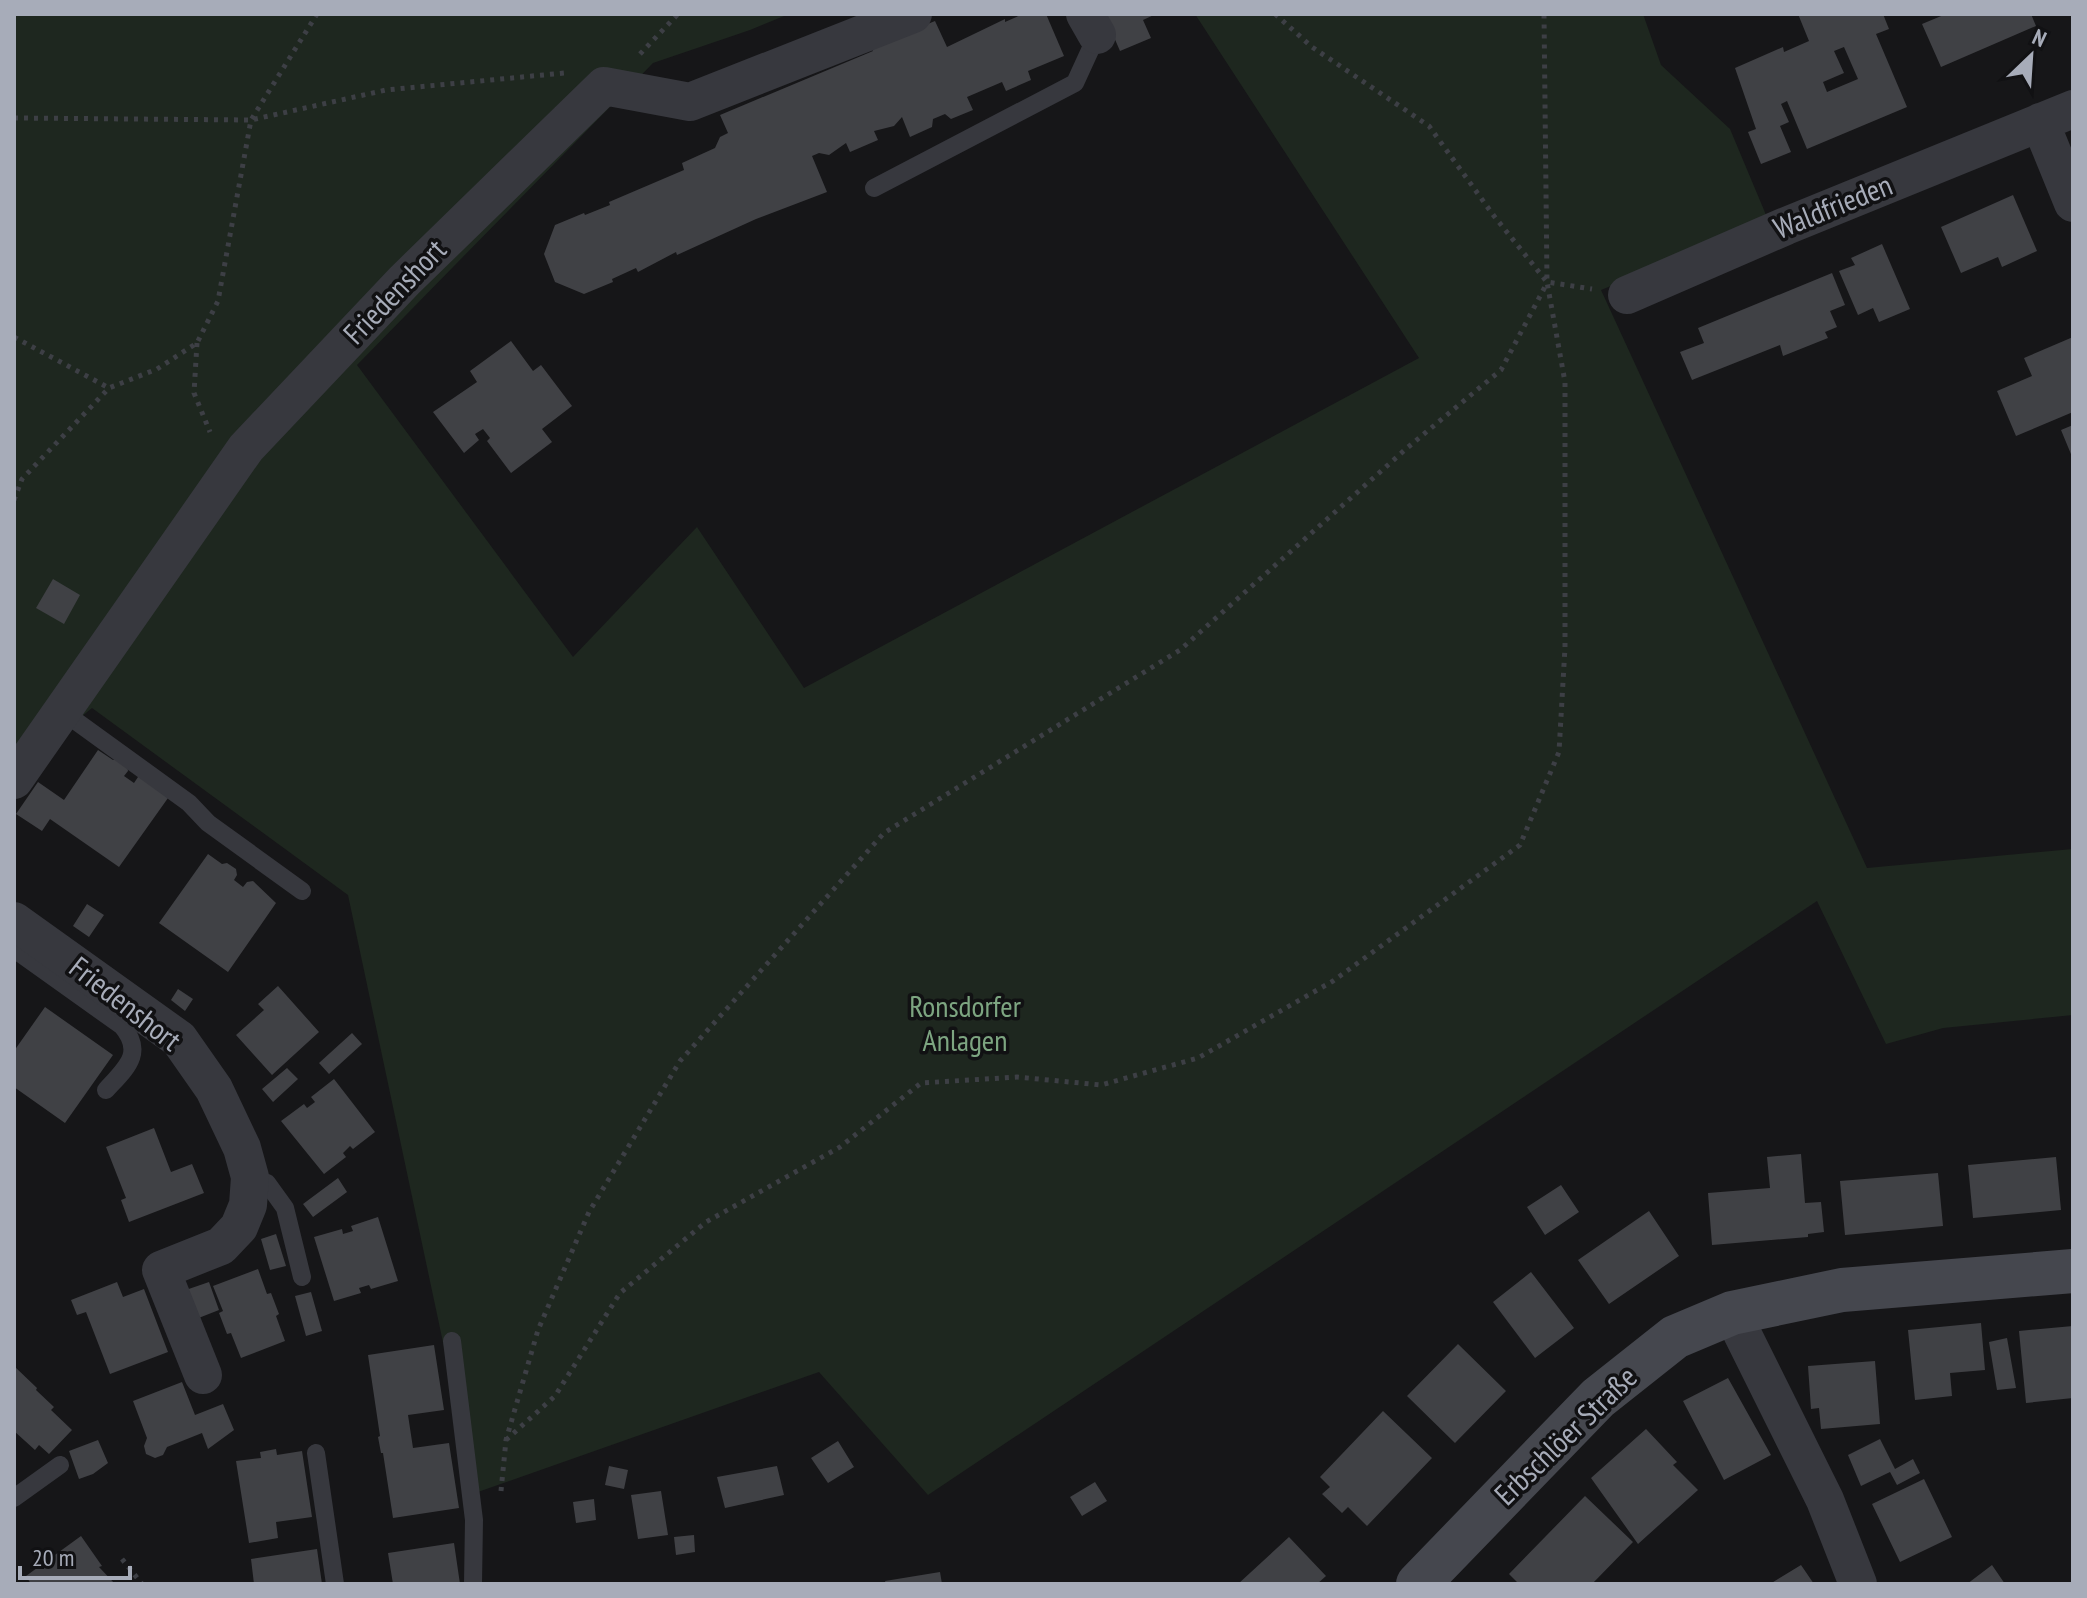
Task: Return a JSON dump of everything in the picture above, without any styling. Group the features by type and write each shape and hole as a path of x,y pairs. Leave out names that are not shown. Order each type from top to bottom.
{"street":[{"path":"604,86 690,102 913,14"},
{"name":"Friedenshort","path":"14,780 246,448 404,281 604,86"},
{"name":"Waldfrieden","path":"1627,295 1786,226 2056,116 2073,203"},
{"name":"Friedenshort","path":"14,921 179,1039 214,1089 242,1148 250,1177 248,1205 239,1227 221,1246 161,1270 203,1375"},
{"name":"Erbschlöer Straße","path":"1418,1584 1598,1398 1675,1337 1732,1313 1842,1290 2073,1271"},
{"path":"1732,1313 1825,1500 1858,1584"}],"lane":[{"path":"874,188 1075,83 1091,25"},
{"path":"62,711 189,803 208,823 302,891"},
{"path":"14,949 122,1026 133,1039 134,1051 122,1073 106,1090"},
{"path":"250,1177 267,1183 285,1208 302,1277"},
{"path":"452,1341 474,1520 473,1584"},
{"path":"316,1453 335,1584"},
{"path":"14,1498 60,1465"}],"path":[{"path":"233,466 212,437 194,393 197,343 218,301 251,120 317,14"},
{"path":"14,118 251,120 386,90 564,73 604,86 644,51 678,14"},
{"path":"1275,14 1312,47 1429,126 1494,216 1547,282 1627,295"},
{"path":"506,1440 555,1396 620,1293 706,1222 840,1147 921,1083 1017,1077 1101,1085 1198,1058 1333,981 1520,845 1559,752 1565,647 1565,382 1547,282 1544,14"},
{"path":"501,1493 506,1440 538,1330 589,1212 680,1061 884,833 1180,650 1407,448 1501,370 1547,282"},
{"path":"14,337 109,388"},
{"path":"14,500 22,479 109,388 157,369 197,343"},
{"path":"122,1559 142,1584"}],"green space":[{"name":"Ronsdorfer Anlagen","path":"14,14 789,14 653,63 357,365 573,657 697,527 804,688 1419,358 1195,14 1643,14 1661,65 1730,129 1769,222 1601,290 1867,868 2073,849 2073,1015 1943,1028 1886,1044 1817,901 928,1495 819,1372 475,1493 348,895 92,708 14,772"}],"building":[{"path":"1023,14 1046,14 1064,56 1028,71 1031,80 1006,91 1002,82 967,97 973,110 951,119 945,114 933,119 932,127 910,137 902,117 894,126 874,131 878,140 850,152 846,143 829,155 819,153 812,156 827,192 756,219 677,255 676,252 638,272 636,268 584,294 555,282 544,254 555,225 610,205 609,202 684,170 682,163 715,148 720,137 728,133 720,115 873,51 871,47 935,21 947,47 1005,19 1005,22"},
{"path":"1104,14 1156,14 1143,20 1151,38 1120,51"},
{"path":"1798,14 1883,14 1889,29 1876,34 1907,107 1807,149 1787,101 1781,104 1789,122 1780,126 1791,152 1761,164 1748,132 1756,129 1735,68 1783,47 1784,52 1809,41","holes":["1844,47 1858,79 1827,92 1823,82 1844,73 1834,51"]},
{"path":"1946,14 2031,14 2036,26 1941,67 1922,24"},
{"path":"2013,195 2037,251 2002,267 1998,257 1961,273 1941,227"},
{"path":"1882,244 1910,309 1879,322 1873,308 1858,315 1839,271 1855,265 1851,258"},
{"path":"1832,273 1845,305 1830,311 1837,327 1825,332 1828,338 1783,356 1780,345 1692,380 1680,352 1704,343 1698,328"},
{"path":"2073,337 2073,412 2016,436 1997,391 2032,376 2024,358"},
{"path":"511,341 533,371 541,365 572,406 542,429 552,442 511,473 487,441 490,438 483,429 475,434 479,440 464,453 433,412 477,382 470,371"},
{"path":"2073,425 2073,459 2061,430"},
{"path":"53,579 80,595 64,624 36,608"},
{"path":"98,750 113,760 119,758 127,765 128,771 124,776 134,783 138,777 144,776 168,798 119,867 50,819 42,831 16,814 38,782 64,800"},
{"path":"208,854 236,869 234,880 243,887 253,881 276,903 228,972 159,923"},
{"path":"87,904 104,915 89,937 73,926"},
{"path":"278,986 319,1032 272,1075 236,1035 264,1010 258,1004"},
{"path":"178,989 193,999 185,1011 171,1000"},
{"path":"45,1007 113,1055 65,1123 14,1087 14,1051"},
{"path":"352,1033 362,1044 329,1074 319,1063"},
{"path":"287,1068 298,1079 273,1102 262,1089"},
{"path":"334,1079 375,1132 353,1149 350,1146 343,1153 346,1157 324,1174 281,1121 304,1104 307,1108 315,1102 311,1097"},
{"path":"154,1128 171,1172 192,1164 204,1193 129,1222 121,1200 126,1198 106,1147"},
{"path":"1801,1154 1805,1203 1821,1202 1824,1232 1808,1234 1808,1237 1712,1245 1708,1193 1770,1188 1767,1157"},
{"path":"2056,1157 2061,1210 1973,1218 1968,1165"},
{"path":"1938,1173 1943,1226 1845,1235 1840,1181"},
{"path":"338,1178 347,1192 313,1217 303,1204"},
{"path":"1561,1185 1579,1212 1545,1235 1527,1207"},
{"path":"1649,1211 1679,1256 1609,1304 1578,1260"},
{"path":"378,1217 398,1281 371,1289 369,1285 359,1288 361,1293 334,1301 314,1237 342,1229 343,1234 353,1231 351,1226"},
{"path":"276,1234 286,1266 270,1270 261,1239"},
{"path":"258,1269 267,1294 271,1293 279,1314 276,1316 285,1341 241,1358 231,1333 227,1334 219,1313 223,1311 213,1286"},
{"path":"1531,1272 1574,1328 1535,1358 1493,1302"},
{"path":"117,1282 123,1297 144,1289 168,1352 110,1374 86,1312 77,1315 71,1300"},
{"path":"209,1282 219,1310 191,1321 180,1292"},
{"path":"311,1292 322,1331 306,1336 295,1296"},
{"path":"1981,1323 1985,1370 1950,1373 1952,1396 1915,1400 1908,1330"},
{"path":"2073,1326 2073,1398 2026,1403 2019,1331"},
{"path":"2007,1338 2016,1388 1997,1390 1989,1342"},
{"path":"1458,1344 1506,1391 1455,1443 1407,1396"},
{"path":"434,1345 444,1410 408,1415 413,1448 449,1443 459,1508 393,1518 378,1437 368,1355"},
{"path":"1875,1361 1880,1424 1821,1429 1819,1408 1811,1409 1808,1366"},
{"path":"14,1366 72,1430 49,1454 39,1445 35,1450 14,1431"},
{"path":"1728,1378 1771,1455 1724,1480 1683,1401"},
{"path":"182,1382 195,1415 223,1404 234,1430 208,1449 202,1433 167,1447 163,1455 155,1458 146,1454 144,1446 147,1438 133,1401"},
{"path":"1383,1411 1432,1458 1367,1526 1348,1507 1342,1513 1322,1494 1330,1487 1320,1477"},
{"path":"1646,1429 1677,1462 1673,1465 1698,1490 1638,1544 1591,1478"},
{"path":"1880,1439 1895,1469 1913,1459 1920,1473 1897,1485 1890,1472 1861,1486 1848,1455"},
{"path":"98,1440 108,1463 79,1479 69,1451"},
{"path":"838,1441 854,1467 828,1483 811,1458"},
{"path":"276,1449 277,1455 302,1451 312,1517 276,1522 278,1538 249,1543 236,1461 261,1458 260,1452"},
{"path":"609,1466 628,1470 624,1489 605,1485"},
{"path":"777,1466 784,1495 725,1508 717,1477"},
{"path":"1924,1479 1952,1537 1900,1562 1872,1504"},
{"path":"1095,1482 1107,1501 1082,1516 1070,1497"},
{"path":"661,1491 668,1535 638,1539 631,1495"},
{"path":"1585,1496 1633,1542 1592,1584 1519,1584 1509,1574"},
{"path":"594,1499 596,1520 576,1523 573,1502"},
{"path":"694,1535 695,1552 676,1555 674,1537"},
{"path":"81,1536 102,1566 99,1567 115,1584 31,1584 26,1576"},
{"path":"1289,1537 1326,1576 1317,1584 1238,1584"},
{"path":"454,1543 460,1584 393,1584 388,1553"},
{"path":"317,1549 322,1584 254,1584 251,1559"},
{"path":"1801,1565 1814,1584 1770,1584"},
{"path":"1992,1565 2005,1584 1967,1584"},
{"path":"940,1572 942,1584 886,1584 885,1581"}]}
